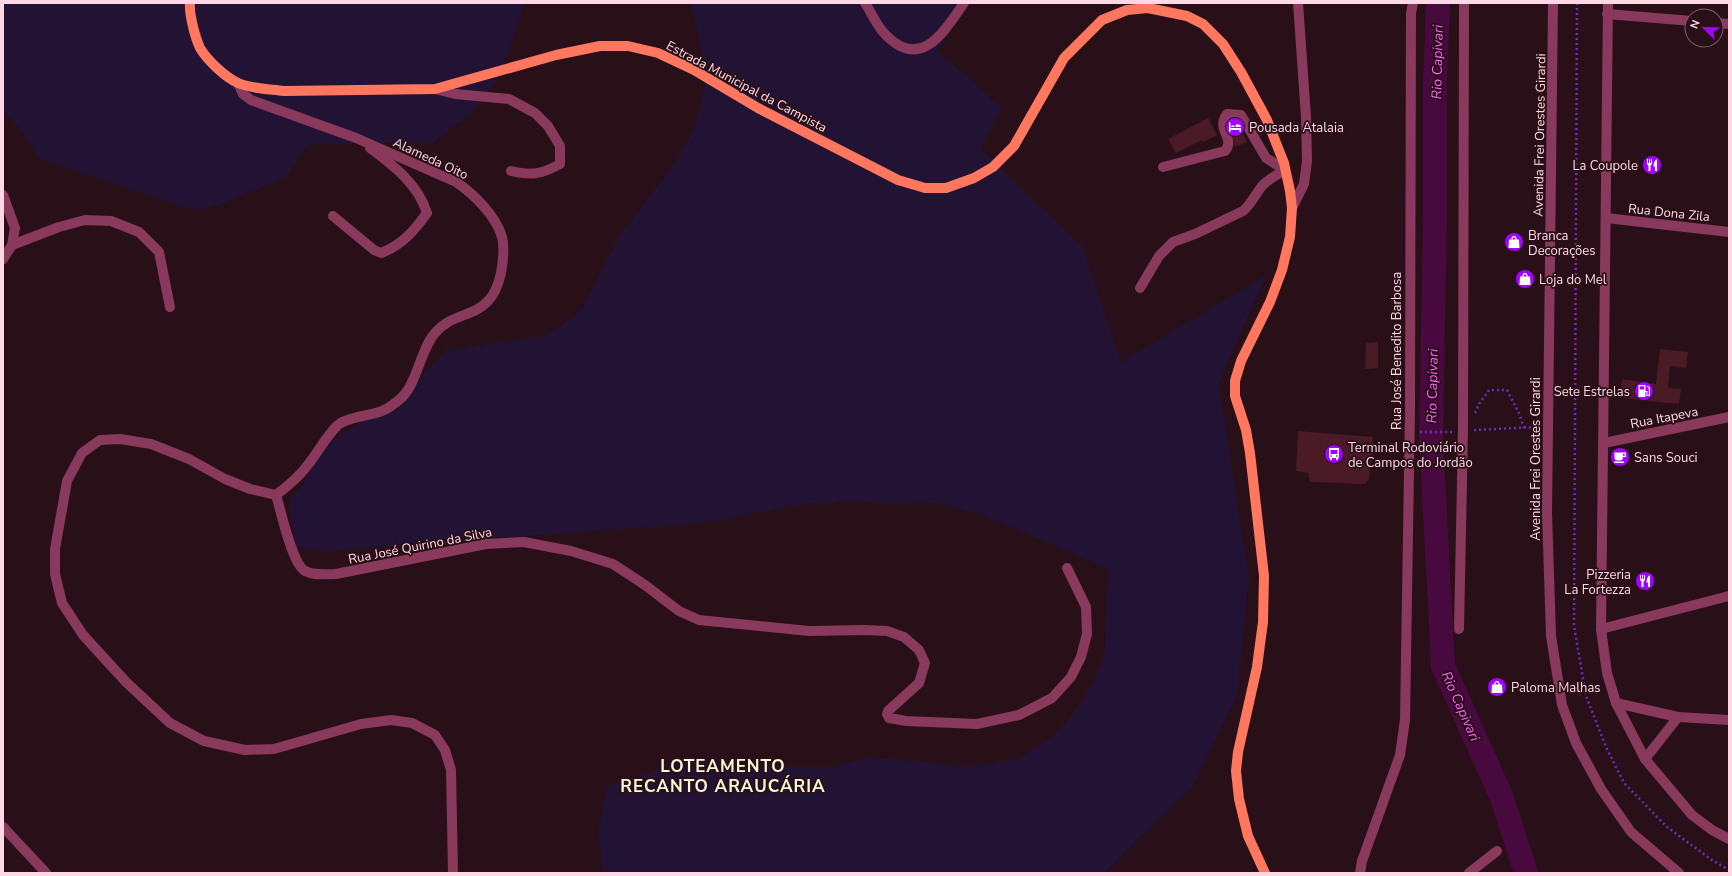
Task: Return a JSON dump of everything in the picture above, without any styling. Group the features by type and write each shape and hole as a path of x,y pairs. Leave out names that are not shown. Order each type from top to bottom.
{"main road":[{"name":"Estrada Municipal da Campista","path":"190,3 189,11 200,48 219,71 238,83 262,89 284,90 435,89 556,55 600,46 628,46 658,53 688,67 758,108 898,180 925,188 946,188 974,178 993,167 1014,146 1064,58 1102,20 1126,10 1148,8 1187,16 1203,24 1223,44 1241,72 1267,120 1285,170 1292,208 1290,237 1282,270 1270,302 1241,361 1235,381 1235,396 1246,430 1250,453 1264,576 1263,622 1258,667 1238,752 1236,771 1239,799 1248,836 1264,873"}],"street":[{"path":"865,3 883,32 899,45 910,50 921,49 930,45 942,33 964,3"},
{"path":"1292,208 1304,184 1307,161 1306,117 1298,3"},
{"name":"Rua José Benedito Barbosa","path":"1360,873 1362,861 1400,755 1405,720 1410,410 1411,13 1413,3"},
{"path":"1459,629 1465,430 1464,3"},
{"name":"Avenida Frei Orestes Girardi","path":"1553,3 1547,513 1551,636 1562,705 1576,743 1601,789 1631,832 1679,873"},
{"path":"1608,3 1601,629 1607,673 1616,703 1645,758 1692,815 1712,830 1729,839"},
{"path":"1607,14 1684,20"},
{"name":"Alameda Oito","path":"238,83 243,94 251,100 356,138 456,182 469,191 489,212 502,237 504,261 500,280 489,300 475,311 454,317 434,334 411,383 401,398 384,410 340,424 328,436 308,466 295,481 276,495"},
{"path":"435,89 456,94 509,99 535,113 548,126 560,146 560,164 547,171 528,175 511,171"},
{"path":"1140,288 1158,256 1172,242 1195,234 1243,211 1249,206 1262,186 1269,179 1285,170 1266,158 1241,115 1235,113 1227,114 1223,119 1222,126 1229,143 1225,151 1163,167"},
{"path":"333,216 374,250 381,253 393,248 412,233 427,213 423,201 406,177 356,138"},
{"path":"3,195 14,228 12,245 3,259"},
{"name":"Rua Dona Zila","path":"1606,218 1729,232"},
{"path":"12,245 60,227 86,220 110,221 139,232 158,252 170,307"},
{"name":"Rua Itapeva","path":"1604,443 1729,418"},
{"path":"276,495 250,489 225,479 189,460 151,444 120,439 100,440 82,453 67,482 55,549 55,574 62,603 83,634 126,682 170,724 204,741 245,750 274,749 361,724 391,720 412,723 435,735 445,750 451,770 453,873"},
{"name":"Rua José Quirino da Silva","path":"276,495 289,543 299,566 305,571 315,574 336,574 486,544 524,542 572,551 612,564 645,585 679,611 699,620 809,631 887,631 904,637 919,650 925,663 918,683 888,711 887,714 889,718 906,721 977,724 1019,715 1052,698 1071,677 1081,657 1087,634 1086,607 1067,568"},
{"path":"1601,629 1729,596"},
{"path":"1616,703 1678,717 1729,720"},
{"path":"1645,758 1678,717"},
{"path":"3,828 46,873"},
{"path":"1469,873 1497,851"}],"path":[{"path":"1465,430 1479,404 1489,390 1507,390 1519,413 1524,428"},
{"path":"1465,430 1548,427"},
{"path":"1422,432 1451,432"}],"shaded area":[{"path":"3,3 525,3 501,75 472,113 434,142 308,145 286,177 219,205 195,211 39,159 13,119 3,111"},
{"path":"690,3 970,3 937,50 1002,108 980,148 1083,248 1121,362 1266,275 1219,383 1249,578 1237,696 1194,784 1104,873 603,873 598,831 607,787 691,758 780,767 830,767 874,757 970,767 1019,759 1056,734 1085,698 1104,659 1108,569 984,515 939,504 845,501 798,505 705,523 327,551 297,547 290,516 290,498 303,485 325,445 362,422 400,408 423,375 447,350 547,336 581,310 620,235 675,163 695,126 705,85 700,42"}],"building":[{"path":"1208,118 1217,135 1203,142 1202,140 1176,153 1168,139"},
{"path":"1237,121 1247,142 1235,147 1230,125 1230,122"},
{"path":"1378,342 1378,368 1365,369 1366,343"},
{"path":"1660,349 1688,352 1686,368 1670,366 1668,388 1681,389 1679,404 1620,398 1622,379 1656,384"},
{"name":"Terminal Rodoviário de Campos do Jordão","path":"1298,431 1373,437 1369,479 1365,484 1310,482 1308,473 1296,471"}],"waterway":[{"name":"Rio Capivari","path":"1438,3 1435,82 1435,220 1431,436 1443,666 1502,798 1526,873"}],"place":[{"name":"Pousada Atalaia","path":"1235,127"},
{"name":"La Coupole","path":"1652,165"},
{"name":"Branca Decorações","path":"1514,242"},
{"name":"Loja do Mel","path":"1525,279"},
{"name":"Sete Estrelas","path":"1644,391"},
{"name":"Terminal Rodoviário de Campos do Jordão","path":"1334,454"},
{"name":"Sans Souci","path":"1620,457"},
{"name":"Pizzeria La Fortezza","path":"1645,581"},
{"name":"Paloma Malhas","path":"1497,687"}],"district":[{"name":"LOTEAMENTO RECANTO ARAUCÁRIA","path":"723,776"}]}
